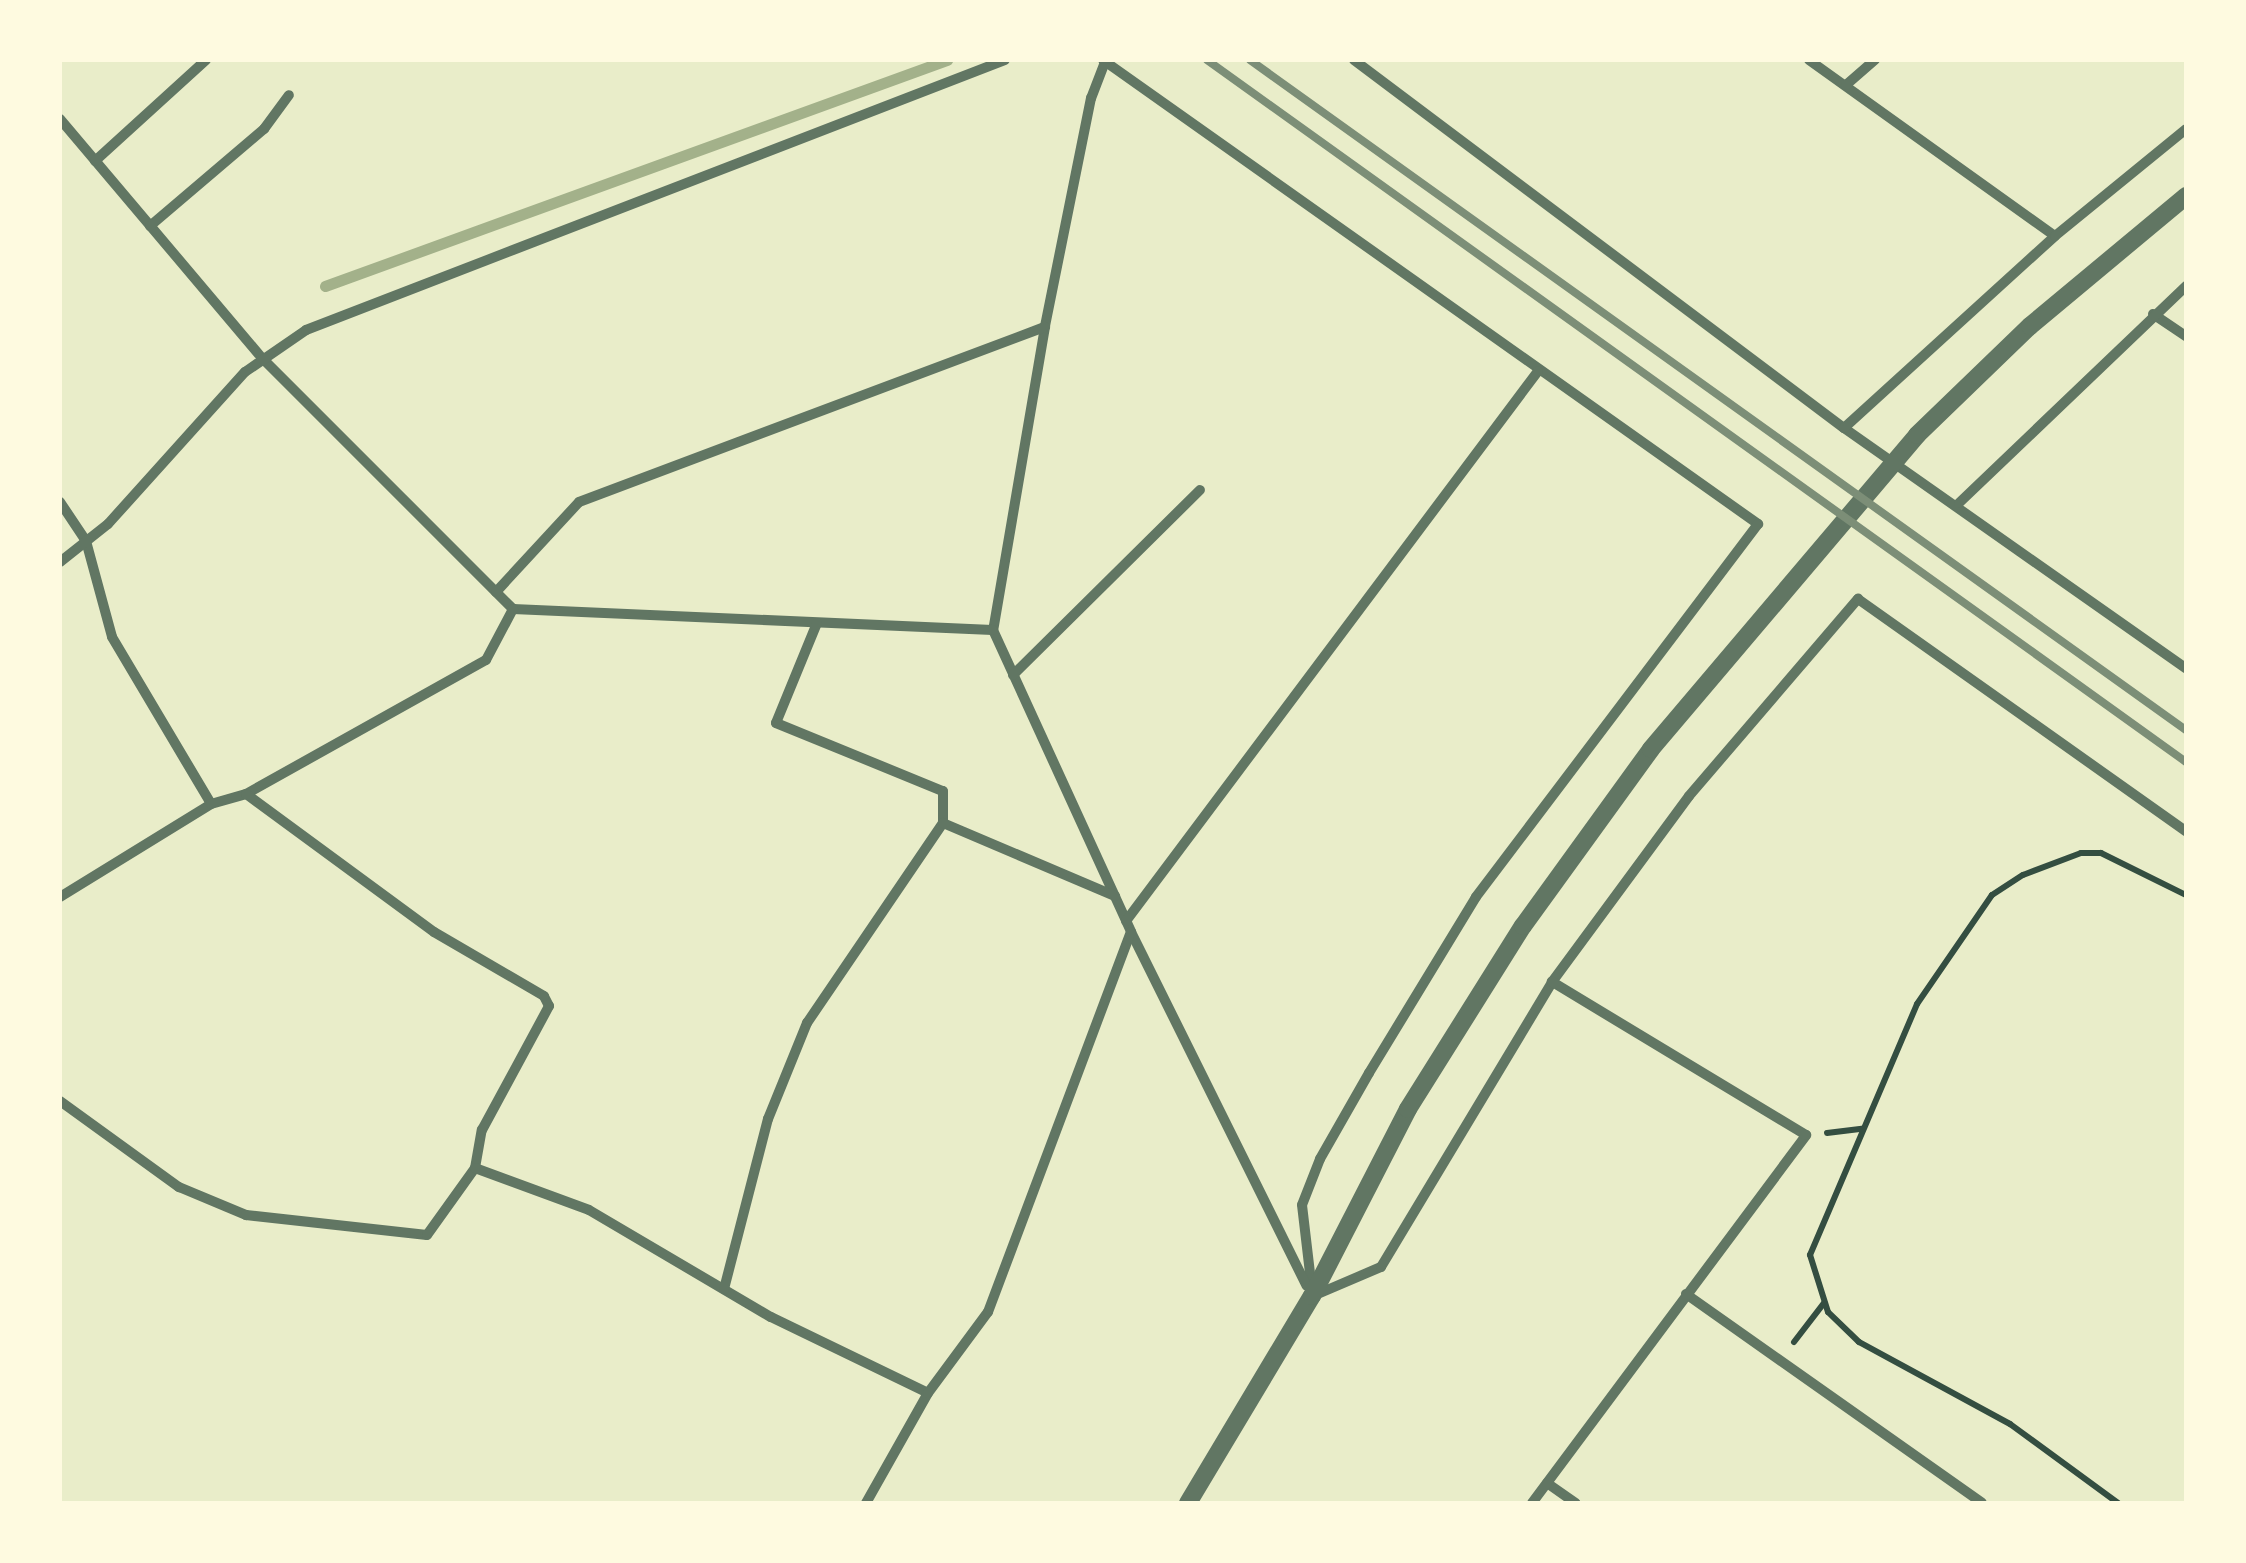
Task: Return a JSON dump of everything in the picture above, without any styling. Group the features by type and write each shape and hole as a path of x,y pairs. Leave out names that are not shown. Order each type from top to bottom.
{"street":[{"path":"96,161 206,60"},
{"path":"60,562 86,541 245,372 306,330 1005,60"},
{"path":"1354,60 1844,428 1959,503 2186,668"},
{"path":"1810,60 2054,236"},
{"path":"1846,85 1875,60"},
{"path":"1104,61 1758,524 1476,897 1350,1108 1302,1205 1312,1296 1126,920 992,630 1045,327 1091,98 1104,61"},
{"path":"150,226 264,129 289,96"},
{"path":"60,119 264,360 514,609 992,630"},
{"path":"1844,428 2054,236 2186,130"},
{"path":"1188,1503 1312,1296 1357,1198 1473,1003 1651,748 1797,570 1917,436 2030,326 2186,196"},
{"path":"1959,503 2186,286"},
{"path":"2153,314 2186,336"},
{"path":"496,592 579,502 1045,327"},
{"path":"1126,920 1538,371"},
{"path":"1014,675 1200,490"},
{"path":"60,502 86,541 112,637 211,804"},
{"path":"1312,1296 1381,1267 1552,982 1689,796 1858,599 2186,831"},
{"path":"60,898 211,804 246,794 486,660 514,609"},
{"path":"724,1289 768,1119 807,1023 943,823 943,792 776,724 817,622"},
{"path":"60,1101 179,1187 246,1215 426,1235 475,1168 482,1130 549,1006 544,996 434,932 246,794"},
{"path":"943,823 1115,896"},
{"path":"866,1503 928,1393 988,1312 1132,932"},
{"path":"1532,1503 1806,1135 1552,982"},
{"path":"475,1168 589,1210 724,1289 928,1393"},
{"path":"1686,1294 1982,1503"},
{"path":"1547,1483 1576,1503"}],"path":[{"path":"2118,1503 2010,1424 1859,1342 1824,1303 1810,1254 1916,1004 1992,896 2023,875 2082,853 2101,853 2186,895"},
{"path":"1806,1135 1862,1129"},
{"path":"1779,1362 1824,1303"}],"waterway":[{"path":"325,286 947,60"}],"railway":[{"path":"1207,60 2186,762"},
{"path":"1250,60 2186,730"}]}
